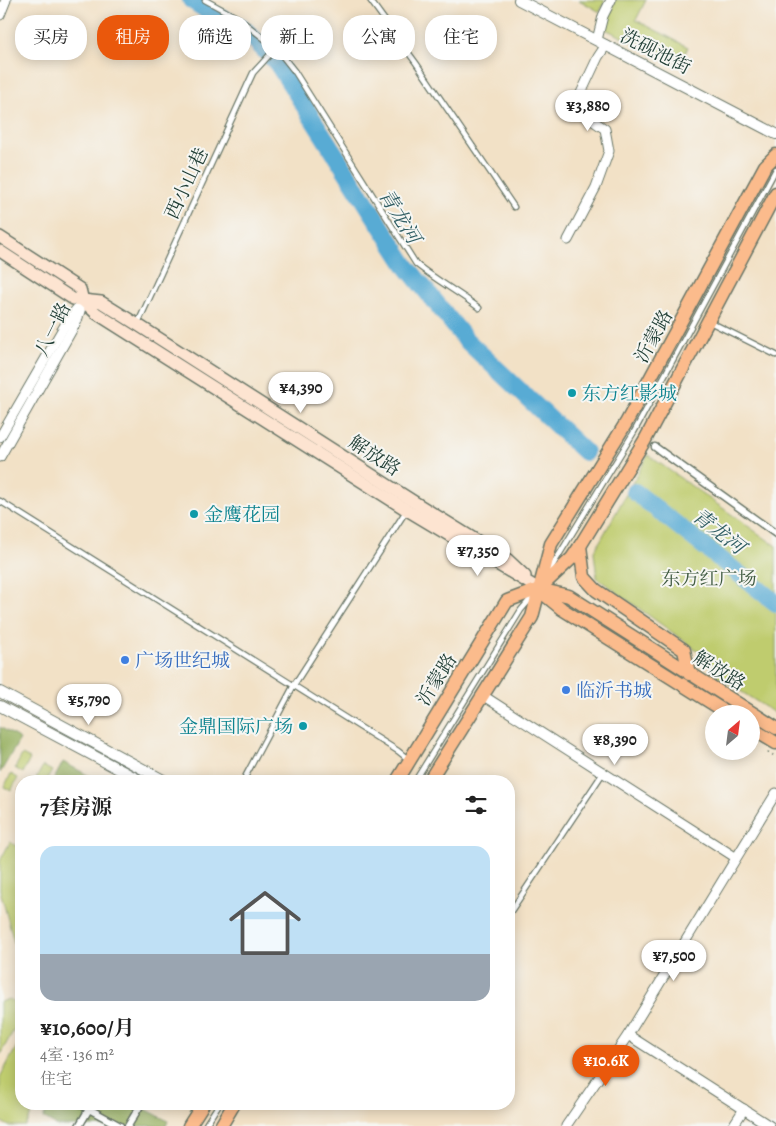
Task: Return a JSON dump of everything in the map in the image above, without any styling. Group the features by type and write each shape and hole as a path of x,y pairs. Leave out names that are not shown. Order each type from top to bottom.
{"main road":[{"name":"沂蒙路","path":"433,775 532,616 551,544 607,454 671,342 765,166 776,156"},
{"name":"沂蒙路","path":"400,775 506,601 538,589 572,558 580,546 645,440 776,193"},
{"name":"解放路","path":"0,236 80,289 83,301 96,313 406,510 441,530 457,548 498,574 538,589 569,596 776,728"},
{"name":"解放路","path":"0,251 73,299 101,302 508,560 562,609 715,705"},
{"path":"580,546 584,577 596,590 684,650 689,674"},
{"path":"760,733 776,743"},
{"path":"189,1126 199,1110"},
{"path":"221,1126 230,1110"}],"street":[{"path":"0,15 6,0"},
{"name":"洗砚池街","path":"519,0 776,134"},
{"path":"568,240 596,187 609,151 605,129 574,108 598,57 604,16 611,0"},
{"name":"八一路","path":"0,437 69,318 83,301"},
{"name":"八一路","path":"0,457 77,322 83,301"},
{"path":"655,447 776,534"},
{"path":"0,692 154,775"},
{"path":"482,695 735,857"},
{"path":"0,706 129,775"},
{"path":"566,1126 628,1035 735,857 776,793"},
{"path":"628,1035 770,1126"},
{"path":"734,1126 744,1109"},
{"path":"79,1126 89,1110"},
{"path":"97,1110 120,1126"},
{"path":"128,1126 138,1110"}],"lane":[{"path":"205,0 238,18 261,38"},
{"path":"370,0 416,63 514,207"},
{"name":"西小山巷","path":"138,325 253,73 265,60"},
{"path":"284,60 295,72 416,264 435,280 455,290 479,308"},
{"path":"419,775 521,610 538,589 634,432 776,169"},
{"path":"709,321 776,355"},
{"path":"0,501 398,750 409,760"},
{"path":"246,775 294,685 406,510"},
{"path":"515,905 603,772"},
{"path":"205,1126 215,1110"}],"green space":[{"path":"579,0 605,0 600,12"},
{"path":"615,0 646,0 636,20 688,47 680,64 605,29"},
{"name":"东方红广场","path":"648,455 776,546 776,714 714,674 705,656 597,578 594,552"},
{"path":"0,727 20,739 0,773"},
{"path":"22,755 30,759 23,773 15,768"},
{"path":"63,762 88,775 56,775"},
{"path":"43,766 52,771 50,775 38,775"},
{"path":"11,774 15,776 15,784 11,791 4,787"},
{"path":"10,842 15,845 15,946 0,890 0,861"},
{"path":"9,999 15,1002 15,1028 0,1055 0,1002"},
{"path":"15,1050 15,1110 34,1110 25,1126 9,1126 0,1121 0,1077"},
{"path":"48,1110 147,1110 168,1121 166,1126 57,1126 43,1118"}],"waterway":[{"name":"青龙河","path":"191,0 211,13 244,29 277,63 407,267 466,340 585,452"},
{"name":"青龙河","path":"635,492 776,603"}],"place":[{"name":"东方红影城","path":"572,393"},
{"name":"金鹰花园","path":"194,514"},
{"name":"广场世纪城","path":"125,660"},
{"name":"临沂书城","path":"566,690"},
{"name":"金鼎国际广场","path":"303,726"}]}
